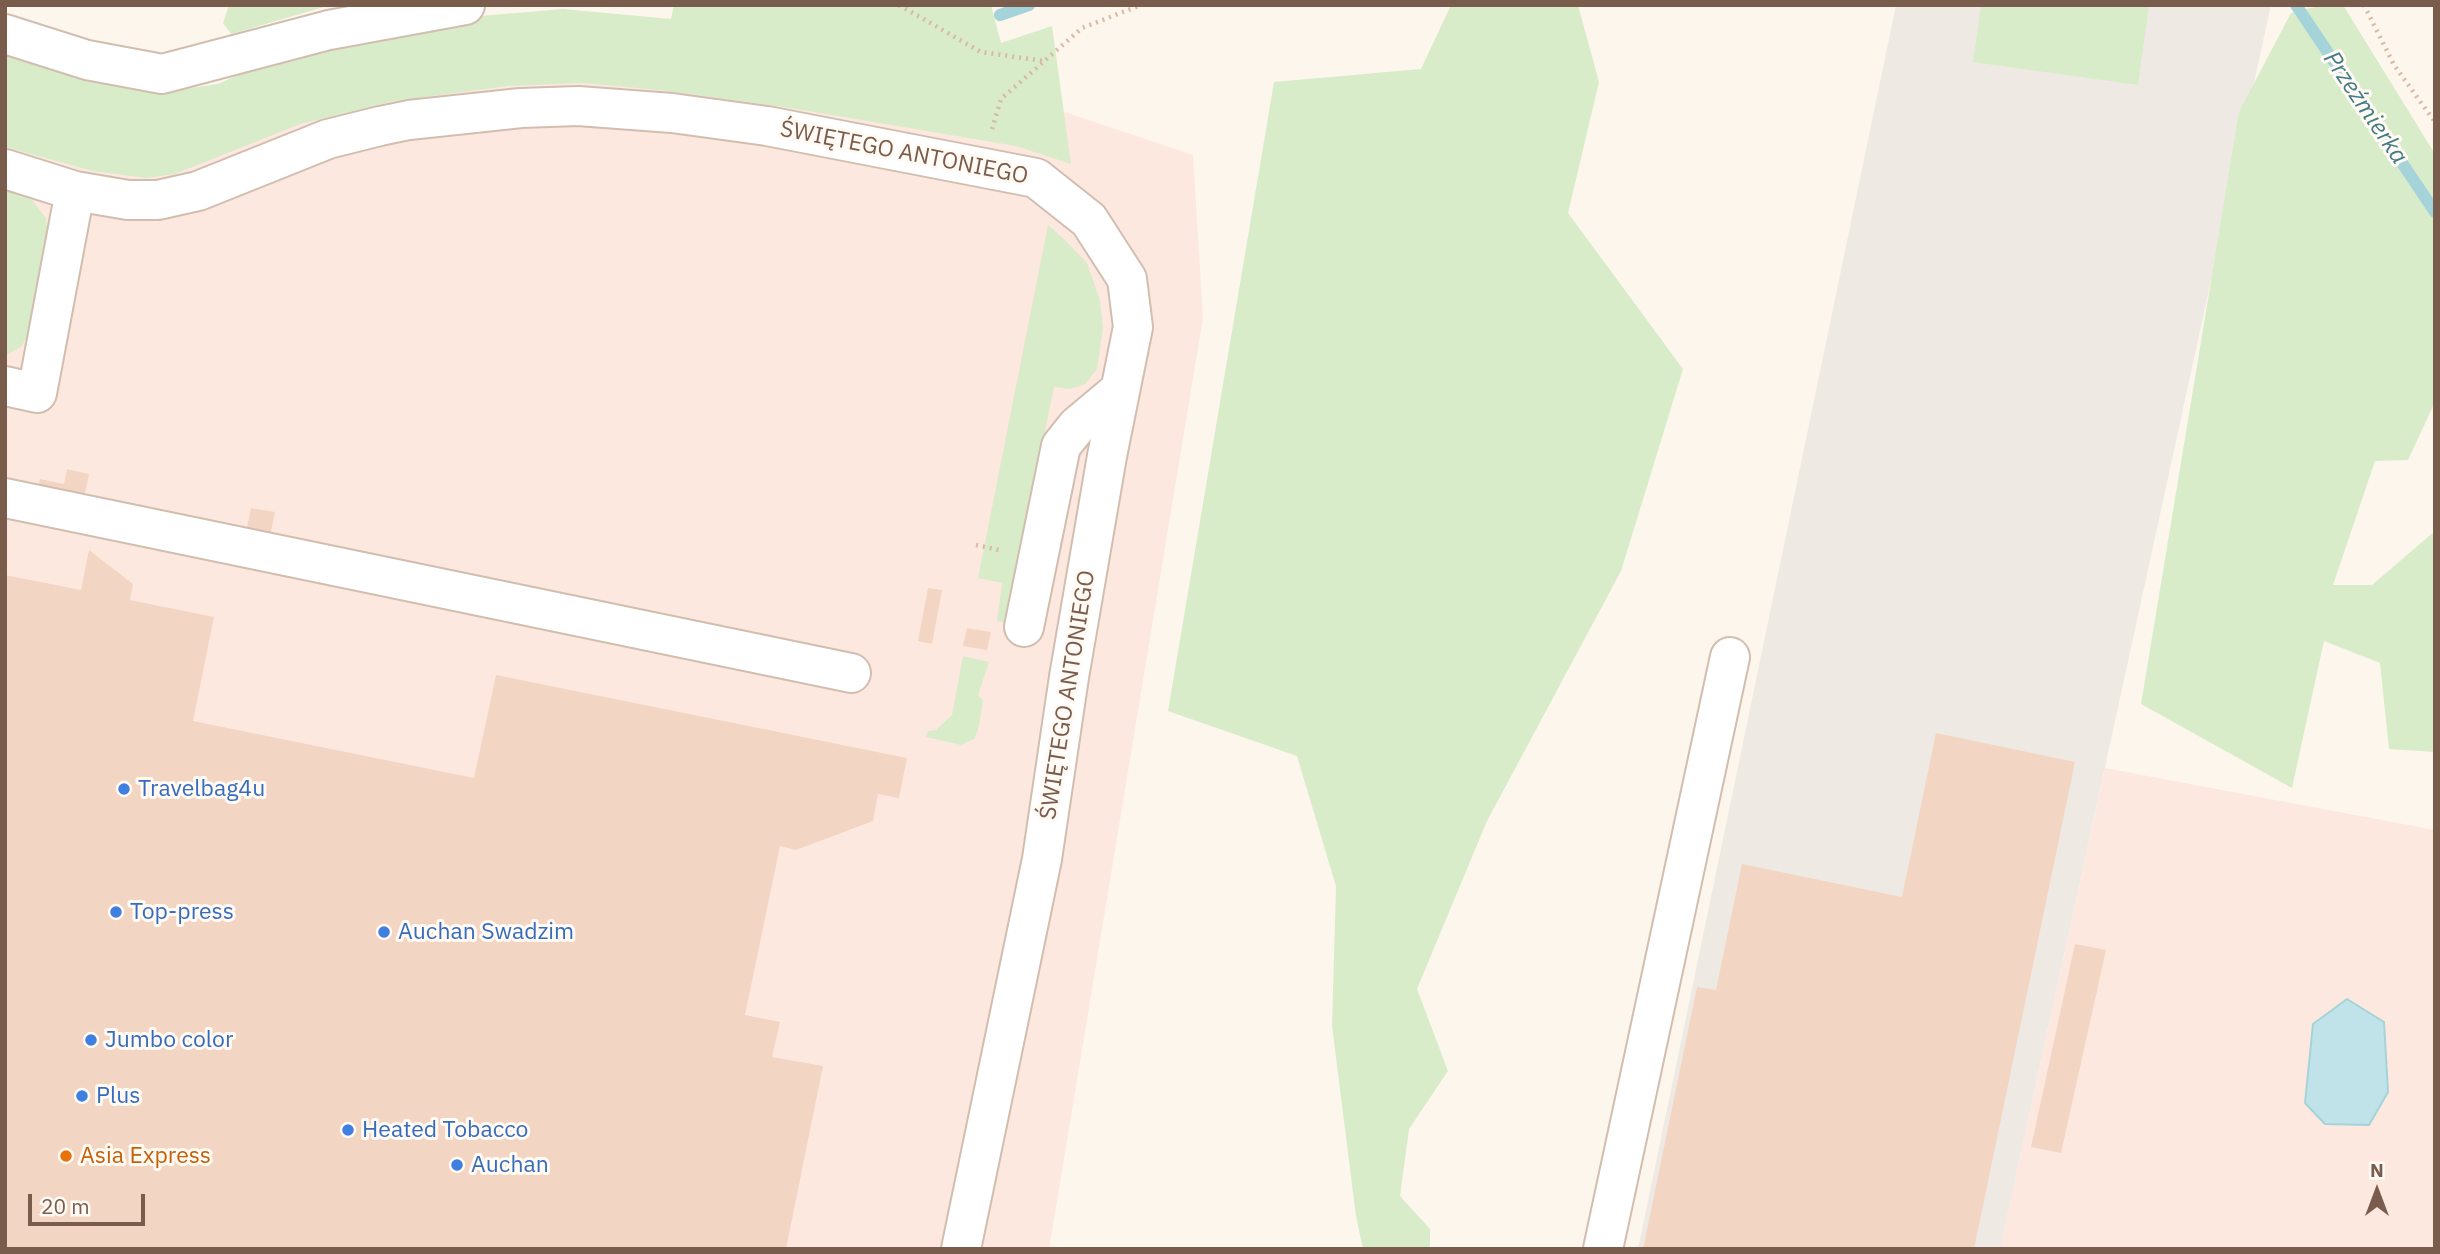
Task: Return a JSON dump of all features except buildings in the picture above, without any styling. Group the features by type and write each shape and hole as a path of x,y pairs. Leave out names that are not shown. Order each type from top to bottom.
{"street":[{"path":"5,34 87,60 162,74 329,30 466,5"},
{"name":"ŚWIĘTEGO ANTONIEGO","path":"5,169 75,191 128,200 158,200 198,191 328,139 380,126 409,120 521,108 578,106 672,113 767,126 1036,178 1088,220 1127,279 1133,327 1069,677 1042,859 961,1249"},
{"path":"5,386 37,393 75,191"},
{"path":"1024,627 1061,446 1077,426 1120,390"},
{"path":"5,498 851,673"},
{"path":"1603,1249 1730,657"}],"path":[{"path":"899,5 981,51 1044,61"},
{"path":"981,167 1001,99 1082,28 1140,5"},
{"path":"2364,5 2394,65 2435,122"}],"shaded area":[{"path":"1896,5 2271,5 2000,1249 1638,1249"},
{"path":"359,56 948,73 1193,155 1203,318 1049,1249 5,1249 5,99 88,124"},
{"path":"2105,768 2435,830 2435,1249 2000,1249"}],"green space":[{"path":"229,5 331,5 231,34 223,23"},
{"path":"674,5 991,5 1001,43 1052,26 1071,164 1016,146 784,107 660,90 581,83 508,86 394,101 300,124 175,174 146,178 93,171 5,147 5,56 105,84 156,93 218,84 273,59 480,16 563,9 671,19"},
{"path":"1451,5 1578,5 1599,82 1568,213 1683,369 1621,571 1487,821 1417,989 1448,1071 1409,1129 1400,1196 1430,1229 1430,1249 1363,1249 1356,1216 1332,1026 1336,886 1297,756 1168,711 1274,82 1421,69"},
{"path":"1981,5 2149,5 2138,85 1973,62"},
{"path":"2323,5 2343,5 2435,154 2435,402 2408,460 2375,461 2333,585 2372,585 2435,531 2435,752 2389,749 2380,663 2324,641 2292,788 2141,704 2239,112 2291,13"},
{"path":"5,190 32,200 46,218 47,228 29,332 22,346 5,356"},
{"path":"1048,225 1087,263 1100,300 1103,328 1097,369 1085,384 1070,389 1054,387 1006,623 997,621 1002,583 978,578"},
{"path":"963,656 989,662 978,695 983,701 974,739 961,745 926,737 928,731 936,730 952,715"}],"water":[{"path":"2347,999 2384,1022 2388,1092 2369,1125 2325,1124 2305,1103 2313,1024"}],"waterway":[{"path":"1000,15 1029,5"},
{"name":"Przeźmierka","path":"2296,5 2435,212"}],"place":[{"name":"Travelbag4u","path":"124,789"},
{"name":"Top-press","path":"116,912"},
{"name":"Auchan Swadzim","path":"384,932"},
{"name":"Jumbo color","path":"91,1040"},
{"name":"Plus","path":"82,1096"},
{"name":"Heated Tobacco","path":"348,1130"},
{"name":"Asia Express","path":"66,1156"},
{"name":"Auchan","path":"457,1165"}]}
